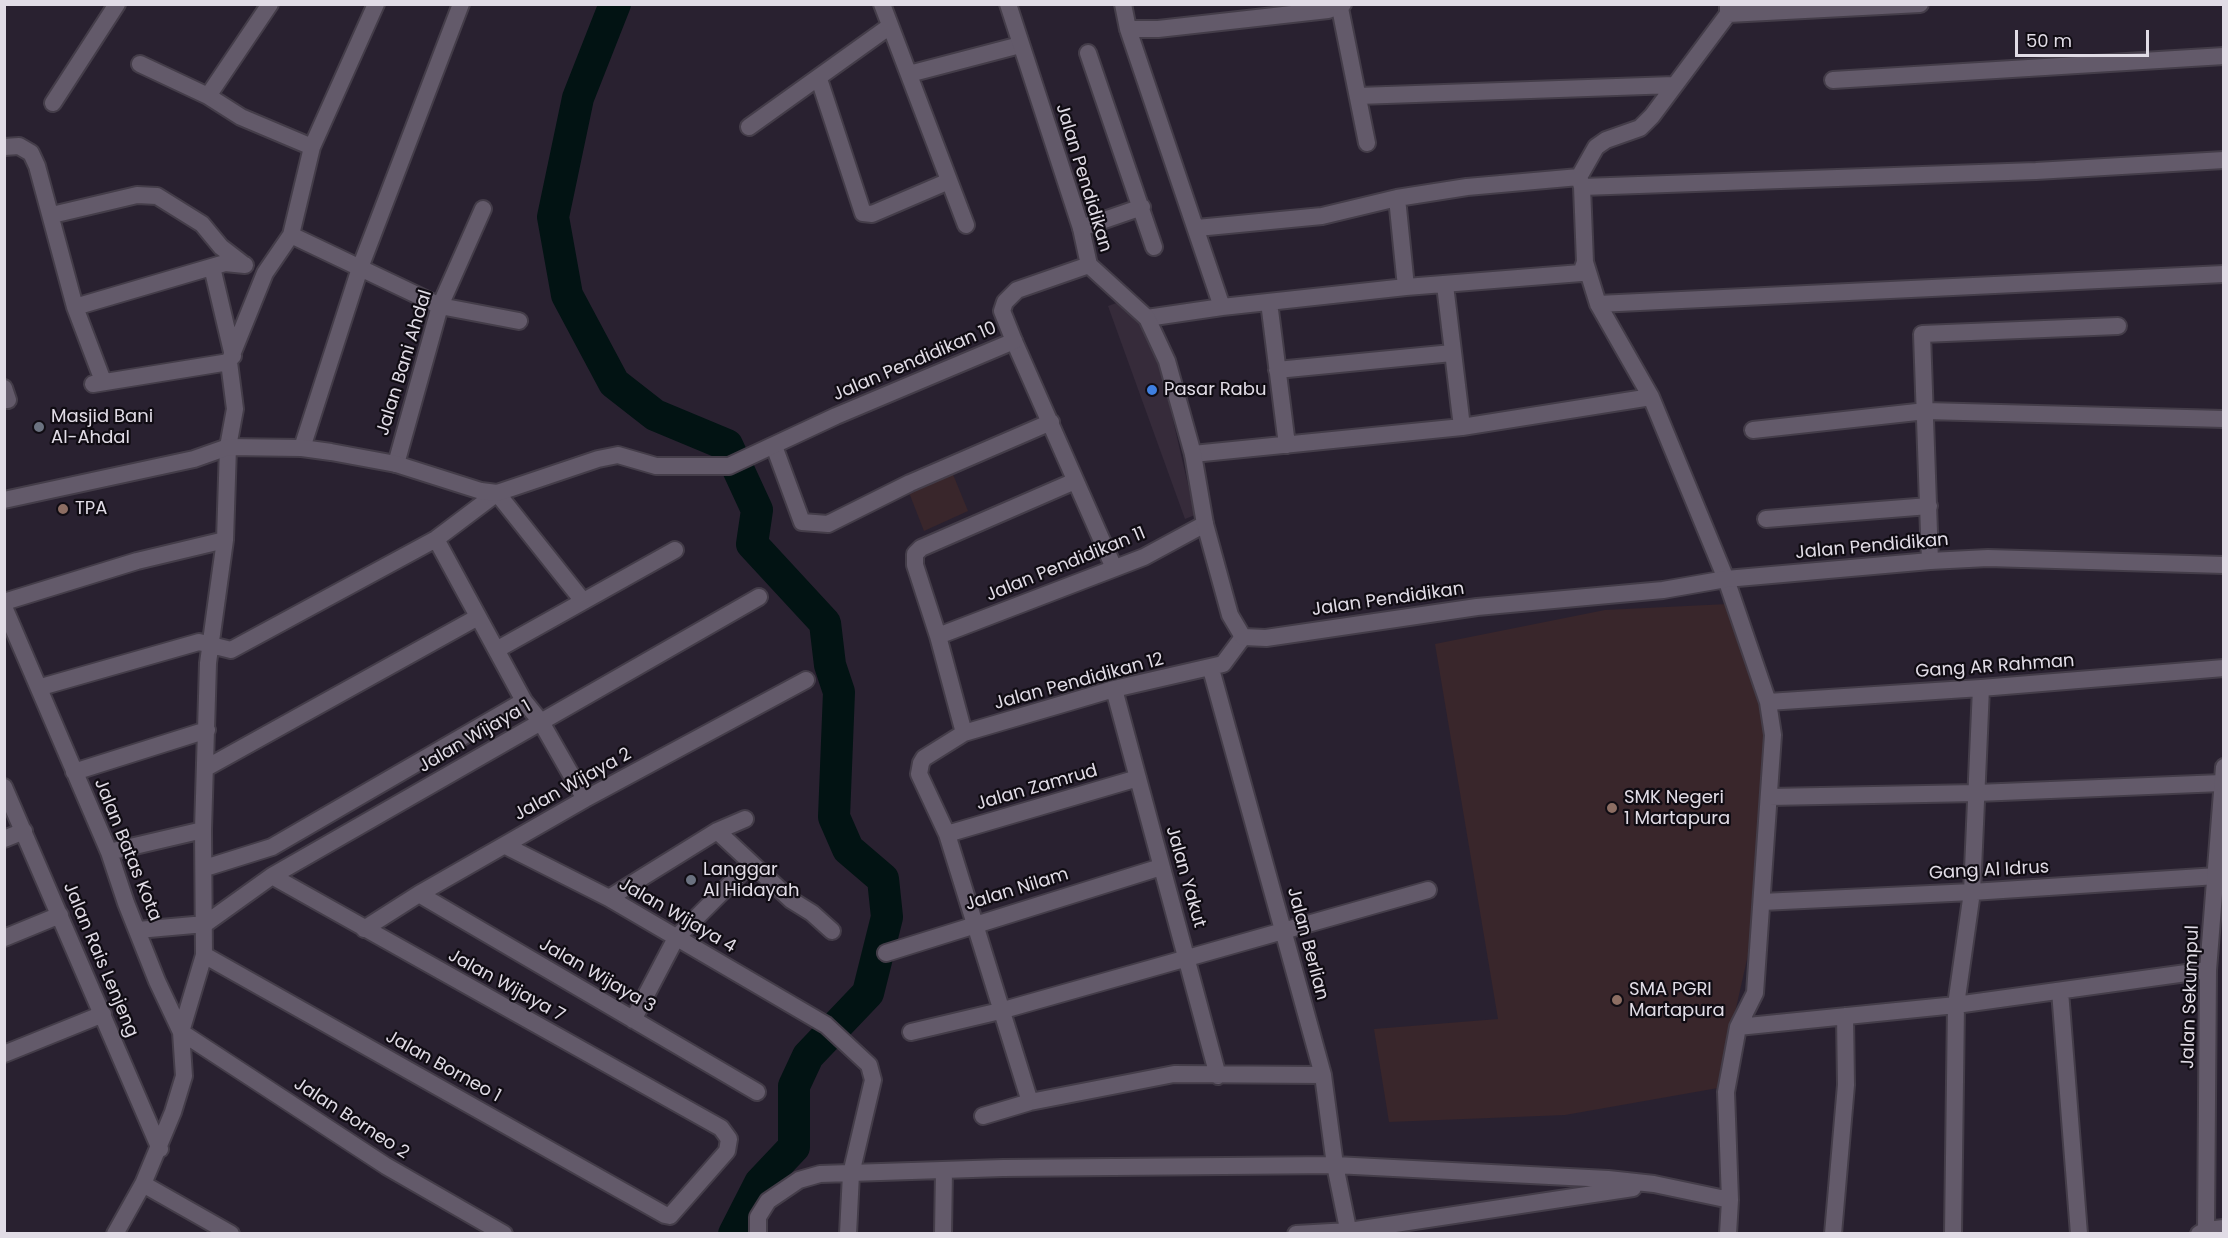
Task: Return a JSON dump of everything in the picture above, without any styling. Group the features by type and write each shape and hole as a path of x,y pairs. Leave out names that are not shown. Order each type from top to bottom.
{"street":[{"path":"53,103 117,4"},
{"path":"208,96 270,4"},
{"path":"231,359 265,273 291,235 312,147 376,4"},
{"path":"302,448 360,268 460,4"},
{"path":"882,4 966,225"},
{"name":"Jalan Pendidikan","path":"1008,4 1081,228 1089,265 1147,318 1167,361 1193,454 1205,524 1230,615 1243,637 1266,638 1477,607 1663,590 1726,579 1930,561 1989,558 2223,565"},
{"path":"1123,4 1128,29 1222,307"},
{"path":"1728,1233 1730,1200 1726,1092 1738,1027 1755,993 1773,735 1768,702 1726,579 1651,397 1598,304 1585,262 1581,182 1596,147 1606,140 1640,128 1728,9 1920,4"},
{"path":"1128,29 1158,29 1341,6 1367,143"},
{"path":"749,128 890,26"},
{"path":"909,74 1020,45"},
{"path":"1088,53 1154,247"},
{"path":"1833,80 2223,56"},
{"path":"140,64 208,96 241,117 312,147"},
{"path":"819,79 863,213 872,214 948,182"},
{"path":"1358,96 1674,85"},
{"path":"4,147 19,146 31,153 52,215 75,307 98,383 231,359"},
{"path":"1197,228 1322,216 1397,198 1467,187 2036,171 2223,160"},
{"path":"52,215 137,195 157,196 202,224 221,247 243,264 265,273"},
{"path":"1397,198 1406,287"},
{"path":"1081,228 1142,207"},
{"name":"Jalan Bani Ahdal","path":"396,464 440,306 483,209"},
{"path":"291,235 440,306 519,321"},
{"path":"1147,318 1222,307 1406,287 1581,273 1585,262"},
{"path":"75,307 225,263 243,264"},
{"name":"Jalan Pendidikan 10","path":"497,493 598,459 618,455 656,466 735,463 836,416 1014,341 1002,311 1005,302 1017,290 1089,265"},
{"path":"181,1032 206,956 210,920 203,830 210,646 225,540 228,447 235,409 231,359 212,267"},
{"path":"1598,304 2223,274"},
{"path":"1444,285 1462,427"},
{"path":"1269,303 1287,445"},
{"path":"1930,561 1923,334 2118,326"},
{"path":"1014,341 1114,568"},
{"path":"1277,370 1452,352"},
{"path":"1193,454 1462,427 1651,397"},
{"path":"1753,430 1926,411 2223,419"},
{"path":"774,446 802,522 828,524 910,483 1051,422"},
{"name":"Jalan Bani Ahdal","path":"4,500 194,459 228,447 302,448 396,464 497,493"},
{"path":"964,734 938,636 915,565 915,554 921,548 1075,481"},
{"path":"41,687 199,642 231,650 436,538 497,493 583,601"},
{"path":"1766,519 1929,506"},
{"name":"Jalan Pendidikan 11","path":"938,636 1144,557 1205,524"},
{"path":"436,538 478,617 498,649 524,701 541,722 585,799"},
{"path":"4,602 138,561 225,540"},
{"path":"498,649 675,550"},
{"name":"Jalan Wijaya 1","path":"210,920 272,876 759,597"},
{"name":"Jalan Batas Kota","path":"4,607 41,687 74,772 110,852 157,981 181,1032 184,1076 173,1112 160,1149 115,1233"},
{"path":"206,768 478,617"},
{"name":"Jalan Pendidikan 12","path":"947,834 919,774 924,758 964,734 1114,690 1211,669 1223,664 1243,637"},
{"name":"Gang AR Rahman","path":"1768,702 1981,688 2223,668"},
{"name":"Jalan Berlian","path":"1211,669 1323,1075 1335,1165 1349,1232"},
{"name":"Jalan Wijaya 2","path":"364,929 419,894 585,799 806,680"},
{"path":"1953,1233 1956,1005 1972,892 1981,688"},
{"name":"Jalan Yakut","path":"1114,690 1218,1076"},
{"path":"205,868 272,847 524,701"},
{"path":"74,772 207,730"},
{"path":"1769,797 1977,793 2223,775"},
{"name":"Jalan Sekumpul","path":"2202,1232 2208,970 2223,775"},
{"name":"Jalan Zamrud","path":"947,834 1138,778"},
{"name":"Jalan Rais Lenjeng","path":"4,787 160,1149"},
{"path":"609,898 717,831 745,819"},
{"path":"110,852 203,830"},
{"path":"4,839 24,831"},
{"path":"717,831 750,864 832,931"},
{"path":"947,834 1030,1102"},
{"name":"Jalan Wijaya 4","path":"506,846 609,898 826,1025 869,1065 873,1080 851,1174 848,1233"},
{"path":"633,1020 676,938 750,864"},
{"name":"Jalan Nilam","path":"886,953 1161,867"},
{"name":"Jalan Wijaya 7","path":"272,876 721,1128 729,1139 728,1151 670,1216 659,1211"},
{"name":"Gang Al Idrus","path":"1762,902 1972,892 2217,876"},
{"path":"911,1032 1000,1011 1428,890"},
{"name":"Jalan Wijaya 3","path":"419,894 757,1092"},
{"path":"4,938 60,915"},
{"path":"138,930 210,920"},
{"name":"Jalan Borneo 1","path":"206,956 659,1211"},
{"path":"1738,1027 1956,1005 2208,970"},
{"path":"2060,991 2079,1233"},
{"path":"4,1054 103,1014"},
{"path":"1833,1233 1846,1085 1845,1016"},
{"name":"Jalan Borneo 2","path":"181,1032 386,1166 504,1233"},
{"path":"983,1116 1030,1102 1174,1074 1323,1075"},
{"path":"758,1233 758,1217 768,1201 799,1180 820,1174 1335,1165 1608,1179 1654,1184 1730,1200"},
{"path":"943,1233 944,1171"},
{"path":"143,1184 231,1233"},
{"path":"1296,1233 1349,1232 1654,1184"},
{"path":"2202,1232 2223,1228"}],"shaded area":[{"name":"Pasar Rabu","path":"1122,301 1137,317 1160,364 1195,515 1185,519 1108,306"},
{"path":"952,472 968,511 924,531 908,490"},
{"name":"SMK Negeri 1 Martapura","path":"1728,604 1765,702 1757,915 1718,1088 1565,1115 1389,1122 1374,1029 1498,1019 1435,644 1605,610"}],"waterway":[{"path":"615,4 578,98 553,217 567,295 614,383 655,415 727,445 757,510 752,544 825,623 830,665 839,692 834,817 848,849 883,879 887,917 868,993 808,1056 794,1086 794,1147 760,1183 734,1234"}],"place":[{"name":"Pasar Rabu","path":"1152,390"},
{"name":"Masjid Bani Al-Ahdal","path":"39,427"},
{"name":"TPA","path":"63,509"},
{"name":"SMK Negeri 1 Martapura","path":"1612,808"},
{"name":"Langgar Al Hidayah","path":"691,880"},
{"name":"SMA PGRI Martapura","path":"1617,1000"}]}
